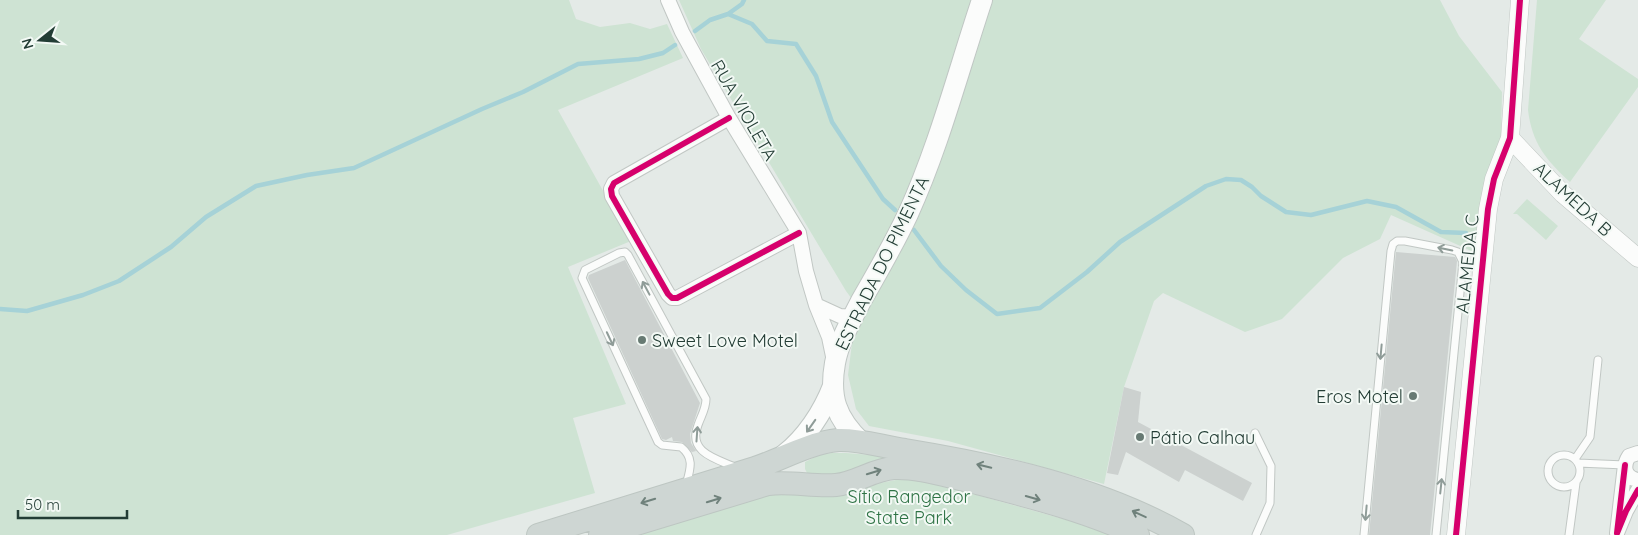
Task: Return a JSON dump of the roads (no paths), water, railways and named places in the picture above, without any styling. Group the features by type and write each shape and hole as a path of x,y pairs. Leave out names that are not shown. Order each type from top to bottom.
{"main road":[{"name":"ESTRADA DO PIMENTA","path":"778,460 797,445 825,403 842,337 902,225 925,176 982,0"},
{"name":"ESTRADA DO PIMENTA","path":"834,374 835,400 839,416 846,427 861,442"},
{"path":"538,535 778,460 810,447 838,440 944,456 1080,491 1118,504 1183,535"},
{"path":"810,447 800,455 796,466 800,478 810,485"},
{"path":"600,535 768,484 787,482 810,485 838,485 888,469 910,470 960,479 1080,511 1111,522 1138,535"}],"street":[{"name":"RUA VIOLETA","path":"668,0 682,32 729,118 799,233 816,305 829,337 834,374"},
{"name":"ALAMEDA C","path":"1456,535 1488,209 1494,179 1510,138 1520,0"},
{"path":"729,118 614,183 610,189 612,196 668,294 672,298 677,298 799,233"},
{"name":"ALAMEDA B","path":"1510,138 1563,194 1638,258"},
{"path":"816,305 840,316 853,317"},
{"path":"1617,534 1625,464 1629,456 1638,453"},
{"path":"1625,464 1625,469 1630,477 1638,480"},
{"path":"1617,534 1626,511 1638,490"}],"lane":[{"path":"1364,535 1391,251 1393,244 1397,241 1405,240 1458,252 1463,262 1436,535"},
{"path":"686,489 691,463 690,456 681,447 662,445 658,442 582,278 584,270 619,252 624,252 628,255 706,399 706,406 697,426 695,437 698,445 703,452 744,471"},
{"path":"1569,535 1576,483 1581,473 1577,461 1590,437 1598,360"},
{"path":"1256,433 1271,466 1270,503 1256,535"},
{"path":"1576,483 1560,487 1551,481 1548,470 1552,460 1566,454 1577,461 1625,464"}],"waterway":[{"path":"728,14 742,4 744,0"},
{"path":"695,31 710,20 728,14 752,24 767,41 796,44 816,76 832,122 883,199 895,210"},
{"path":"0,309 27,311 83,295 119,281 171,247 206,217 256,186 307,175 354,168 523,92 578,64 639,59 663,53 675,45"},
{"path":"914,230 941,266 966,290 997,314 1040,308 1087,272 1120,242 1206,186 1226,179 1241,180 1286,212 1311,215 1367,201 1396,207 1441,232 1466,233"}],"place":[{"name":"Sweet Love Motel","path":"642,340"},
{"name":"Eros Motel","path":"1413,396"},
{"name":"Pátio Calhau","path":"1140,437"}],"park label":[{"name":"Sítio Rangedor State Park","path":"909,506"}]}
